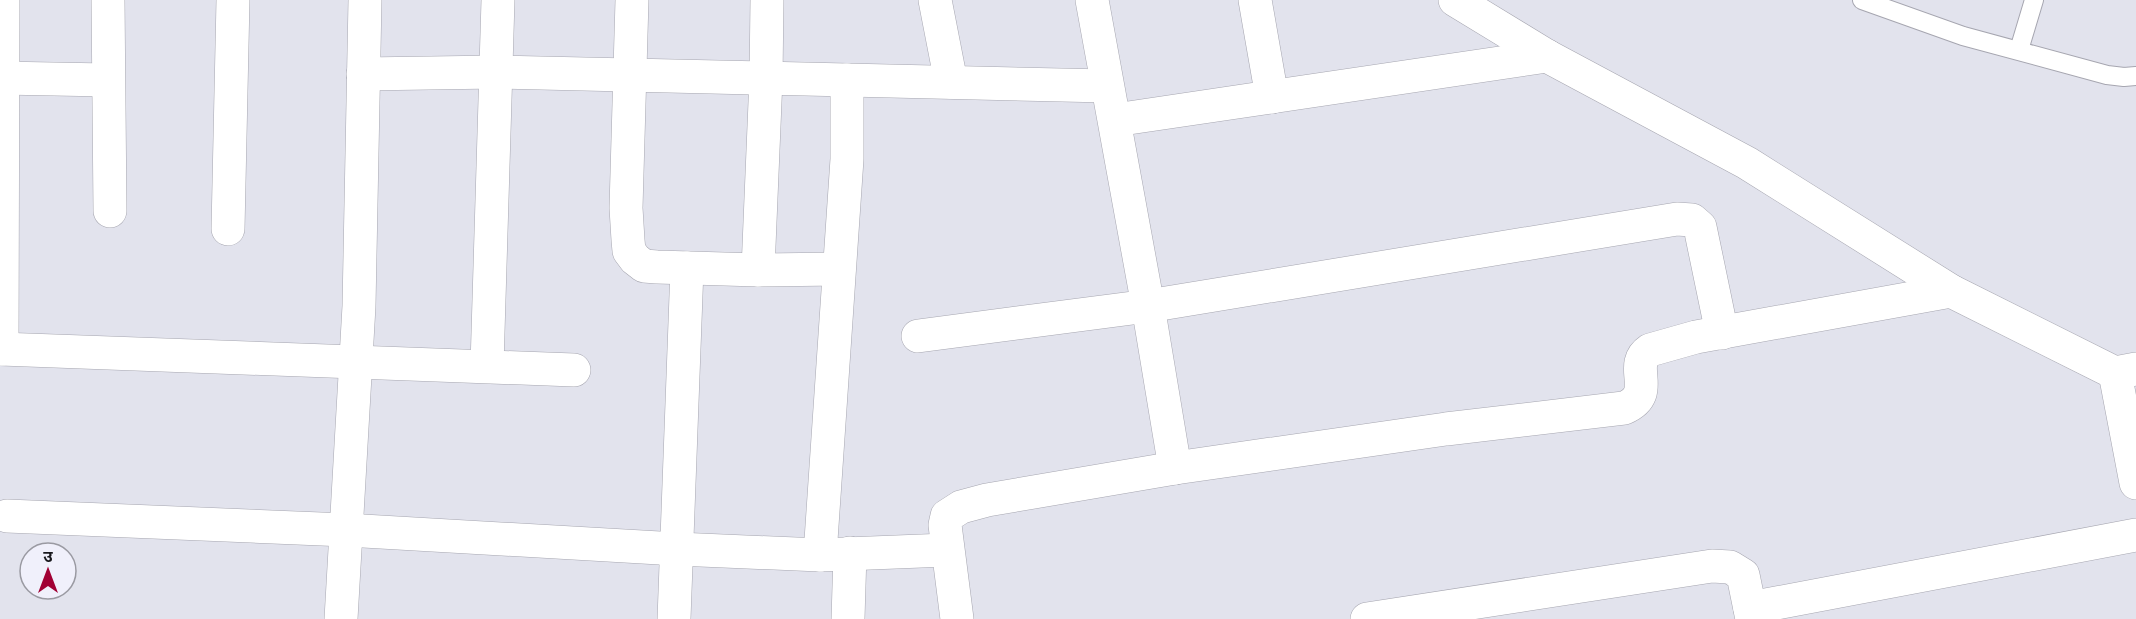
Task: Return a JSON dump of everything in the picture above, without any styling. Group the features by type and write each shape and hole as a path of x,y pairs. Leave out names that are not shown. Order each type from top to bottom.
{"street":[{"path":"3,0 1,349 574,370"},
{"path":"108,0 110,211"},
{"path":"228,229 233,0"},
{"path":"341,619 359,306 365,0"},
{"path":"488,366 498,0"},
{"path":"632,0 628,74 626,208 629,250 635,259 644,266 758,270 839,269"},
{"path":"758,270 767,0"},
{"path":"935,0 951,82"},
{"path":"1092,0 1175,468"},
{"path":"1255,0 1272,97"},
{"path":"1455,0 1547,56 1747,163 1951,291 2126,371 2136,483"},
{"path":"1115,120 1547,56"},
{"path":"363,74 497,72 628,74 1107,86"},
{"path":"2,78 108,80"},
{"path":"848,80 848,159 839,269 835,554 848,619"},
{"path":"918,336 1148,306 1686,219 1692,220 1700,227 1722,333"},
{"path":"674,619 687,268"},
{"path":"957,619 945,525 947,516 961,507 987,500 1175,468 1446,429 1624,408 1632,404 1640,395 1642,389 1640,362 1645,353 1650,350 1696,337 1951,291"},
{"path":"7,516 346,530 677,549 835,554 947,550"},
{"path":"1367,619 1712,566 1730,567 1743,575 1751,613 2136,535"}],"lane":[{"path":"1862,0 1963,36 2108,75 2136,76"},
{"path":"2019,50 2034,0"}]}
